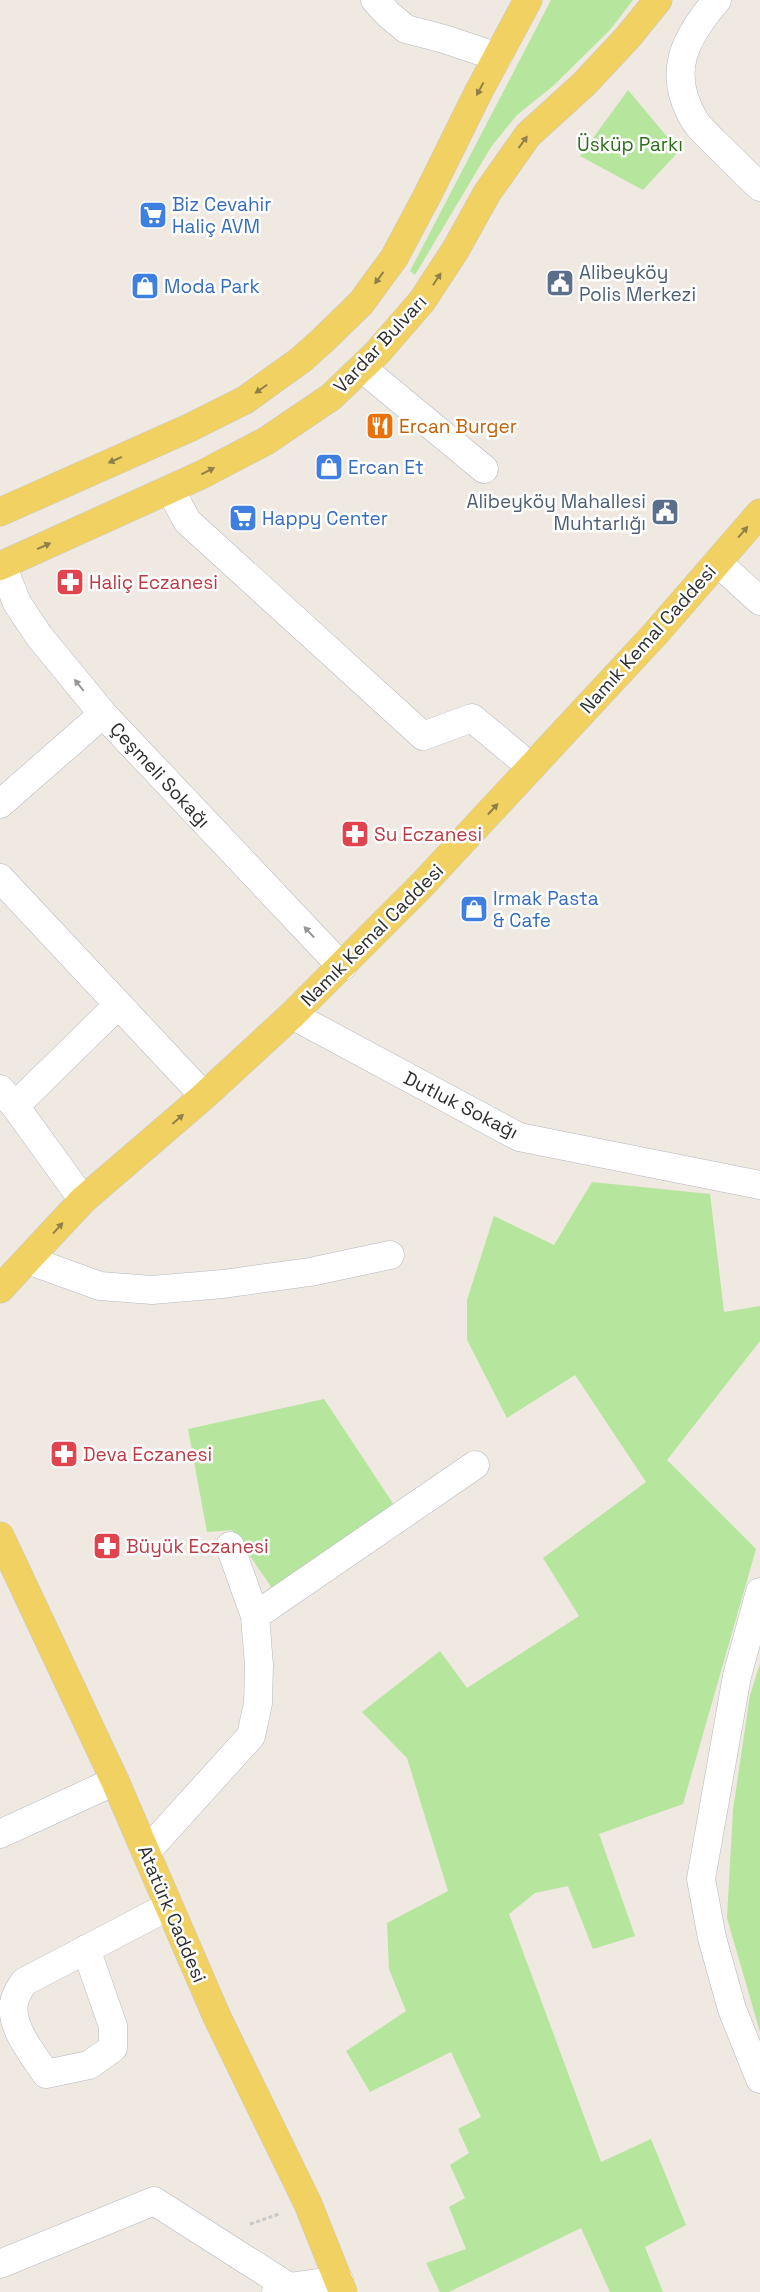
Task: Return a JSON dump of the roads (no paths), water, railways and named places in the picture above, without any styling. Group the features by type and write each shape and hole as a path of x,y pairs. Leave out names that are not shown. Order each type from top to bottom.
{"main road":[{"path":"0,512 189,428 245,400 302,359 361,303 394,258 528,0"},
{"name":"Vardar Bulvarı","path":"1,565 170,489 266,441 331,397 362,368 422,301 456,249 487,193 528,135 584,84 628,37 658,0"},
{"name":"Namık Kemal Caddesi","path":"0,1289 83,1200 204,1096 342,967 421,886 656,633 760,513"},
{"name":"Atatürk Caddesi","path":"0,1536 115,1781 217,2017 308,2204 341,2286"}],"street":[{"path":"375,0 406,29 498,57"},
{"path":"717,0 701,18 682,55 679,74 680,87 695,122 760,187"},
{"path":"362,368 484,469"},
{"path":"170,489 188,521 423,736 472,718 532,767"},
{"path":"717,562 760,601"},
{"name":"Çeşmeli Sokağı","path":"1,565 17,603 35,630 103,714 342,967"},
{"path":"0,804 103,714"},
{"path":"0,878 204,1096"},
{"path":"83,1200 8,1097 118,1005"},
{"name":"Dutluk Sokağı","path":"292,1015 519,1137 760,1185"},
{"path":"28,1260 100,1286 152,1290 223,1284 310,1272 390,1254"},
{"path":"255,1616 475,1465"},
{"path":"146,1852 251,1736 258,1702 259,1665 255,1616 230,1546"},
{"path":"760,1592 737,1676 701,1879 712,1938 732,2009 760,2079"},
{"path":"0,1834 115,1781"},
{"path":"86,1949 113,2026 113,2048 89,2064 46,2074 21,2034 14,2015 14,2002 24,1982 86,1949 169,1906"},
{"path":"0,2264 154,2201 211,2238 283,2289 341,2286"}],"place":[{"name":"Biz Cevahir Haliç AVM","path":"153,215"},
{"name":"Alibeyköy Polis Merkezi","path":"560,283"},
{"name":"Moda Park","path":"145,286"},
{"name":"Ercan Burger","path":"380,426"},
{"name":"Ercan Et","path":"329,467"},
{"name":"Alibeyköy Mahallesi Muhtarlığı","path":"665,512"},
{"name":"Happy Center","path":"243,518"},
{"name":"Haliç Eczanesi","path":"70,582"},
{"name":"Su Eczanesi","path":"355,834"},
{"name":"Irmak Pasta & Cafe","path":"474,909"},
{"name":"Deva Eczanesi","path":"64,1454"},
{"name":"Büyük Eczanesi","path":"107,1546"}],"park label":[{"name":"Üsküp Parkı","path":"630,144"}]}
